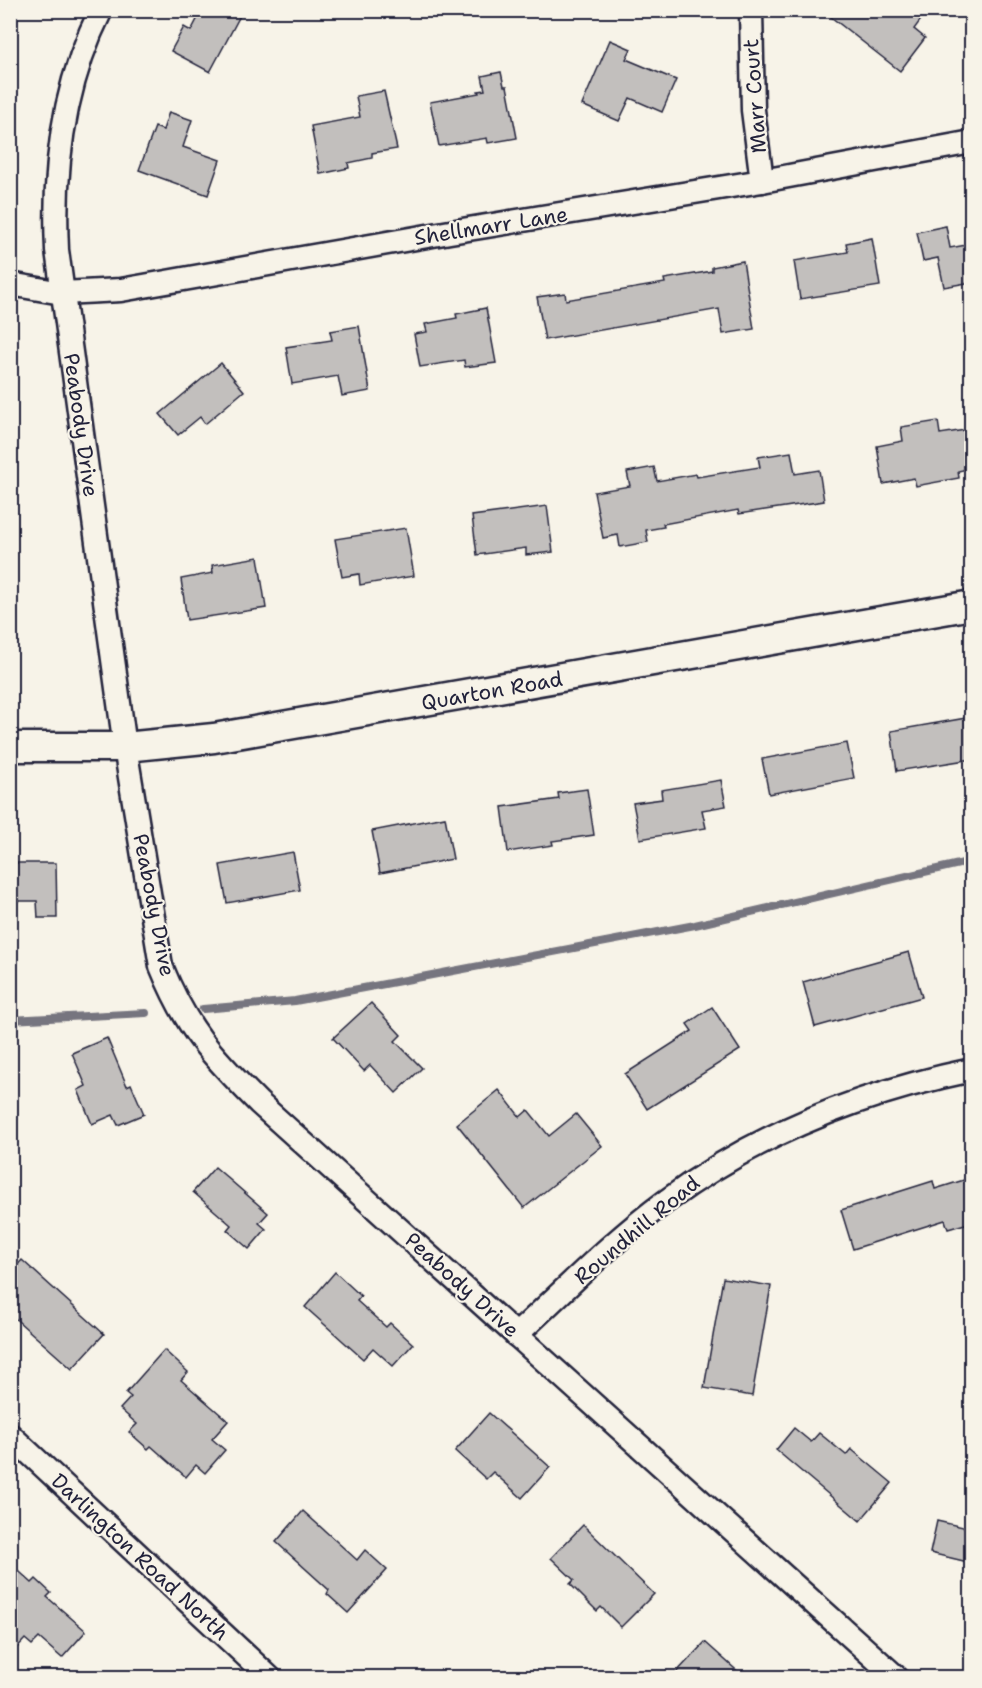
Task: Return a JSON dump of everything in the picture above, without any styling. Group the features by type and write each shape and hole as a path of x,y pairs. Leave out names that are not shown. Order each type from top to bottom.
{"street":[{"name":"Peabody Drive","path":"101,10 79,62 61,133 55,214 62,293 125,747 161,966 174,998 199,1040 259,1103 897,1677"},
{"name":"Marr Court","path":"751,10 753,110 762,181"},
{"name":"Shellmarr Lane","path":"10,284 62,293 121,290 450,232 762,181 972,142"},
{"name":"Quarton Road","path":"10,747 54,749 125,747 187,742 307,724 972,605"},
{"name":"Roundhill Road","path":"516,1335 634,1227 719,1165 776,1133 839,1107 972,1070"},
{"name":"Darlington Road North","path":"10,1435 270,1677"}],"building":[{"path":"202,10 243,10 210,72 171,51 184,27 191,31"},
{"path":"822,10 928,10 914,29 925,38 900,71"},
{"path":"610,40 631,49 626,59 676,80 662,112 630,98 619,121 582,105"},
{"path":"501,72 504,86 507,86 517,138 488,143 487,138 439,146 430,102 479,93 478,91 485,90 482,76"},
{"path":"384,91 397,149 372,153 372,158 348,163 349,168 320,174 311,126 360,117 356,96"},
{"path":"169,112 192,120 183,147 220,160 208,195 139,170 155,127 163,130"},
{"path":"946,226 950,248 972,244 972,282 944,287 938,258 923,261 917,232"},
{"path":"872,238 880,286 800,299 794,261 848,252 846,243"},
{"path":"743,261 754,329 723,334 719,309 545,340 537,297 565,293 566,300 665,283 664,279 712,271 712,267"},
{"path":"486,308 496,363 465,367 464,360 420,367 414,334 427,332 425,324 457,318 456,314"},
{"path":"359,326 370,391 342,396 338,376 292,384 286,347 332,340 330,331"},
{"path":"221,363 244,391 205,424 200,417 178,435 160,414"},
{"path":"938,421 940,434 972,429 972,468 958,471 959,478 916,486 914,478 883,484 877,446 903,441 901,427"},
{"path":"791,452 795,474 819,470 824,501 739,514 738,510 663,524 664,527 646,530 648,542 620,547 618,535 603,538 594,492 630,486 627,472 654,467 657,481 696,474 697,477 760,467 758,457"},
{"path":"547,506 553,552 526,555 526,548 477,555 472,516"},
{"path":"406,528 414,576 360,585 359,574 342,577 335,539"},
{"path":"258,557 266,608 187,620 181,579 213,573 212,565"},
{"path":"972,717 972,759 897,771 891,731"},
{"path":"847,743 854,778 769,794 762,759"},
{"path":"721,780 726,806 702,810 706,828 640,839 633,803 662,799 661,790"},
{"path":"587,789 594,835 552,841 553,845 508,852 502,807 559,799 558,793"},
{"path":"445,817 453,859 380,873 372,831"},
{"path":"293,852 300,890 227,903 220,865"},
{"path":"10,863 56,863 57,918 38,918 37,901 10,901"},
{"path":"909,952 922,997 815,1027 803,982"},
{"path":"371,1003 401,1035 395,1041 422,1068 396,1093 370,1065 364,1071 333,1038"},
{"path":"712,1007 740,1050 647,1109 625,1074 692,1031 687,1024"},
{"path":"107,1038 127,1086 131,1084 144,1114 118,1125 113,1115 92,1124 78,1090 86,1086 72,1053"},
{"path":"499,1090 520,1117 528,1110 549,1136 576,1114 602,1146 524,1208 457,1124"},
{"path":"215,1167 268,1213 259,1223 266,1229 249,1249 227,1230 231,1225 193,1192"},
{"path":"964,1180 972,1205 972,1222 948,1229 945,1220 853,1249 841,1210 933,1181 935,1189"},
{"path":"22,1260 104,1334 72,1369 10,1314 10,1273"},
{"path":"335,1272 361,1296 357,1301 386,1327 390,1323 413,1344 393,1366 373,1348 363,1359 305,1307"},
{"path":"723,1278 771,1286 752,1396 704,1388"},
{"path":"164,1350 188,1372 181,1380 228,1421 212,1439 225,1450 205,1473 196,1465 186,1477 151,1446 148,1449 129,1432 137,1424 120,1409 131,1397 126,1393"},
{"path":"489,1413 550,1467 522,1498 493,1472 486,1479 455,1451"},
{"path":"794,1428 811,1442 819,1433 846,1455 851,1449 892,1483 860,1521 776,1450"},
{"path":"303,1511 357,1560 365,1550 387,1570 348,1613 327,1594 329,1590 276,1542"},
{"path":"937,1521 972,1529 972,1563 930,1553"},
{"path":"583,1525 654,1594 621,1627 601,1607 597,1611 570,1584 574,1580 551,1558"},
{"path":"10,1563 32,1583 36,1579 51,1593 47,1597 86,1631 62,1658 39,1638 32,1645 25,1639 10,1655"},
{"path":"705,1642 744,1677 672,1677"}],"waterway":[{"path":"203,1009 295,1001 695,925 972,861"},
{"path":"10,1020 146,1013"}]}
